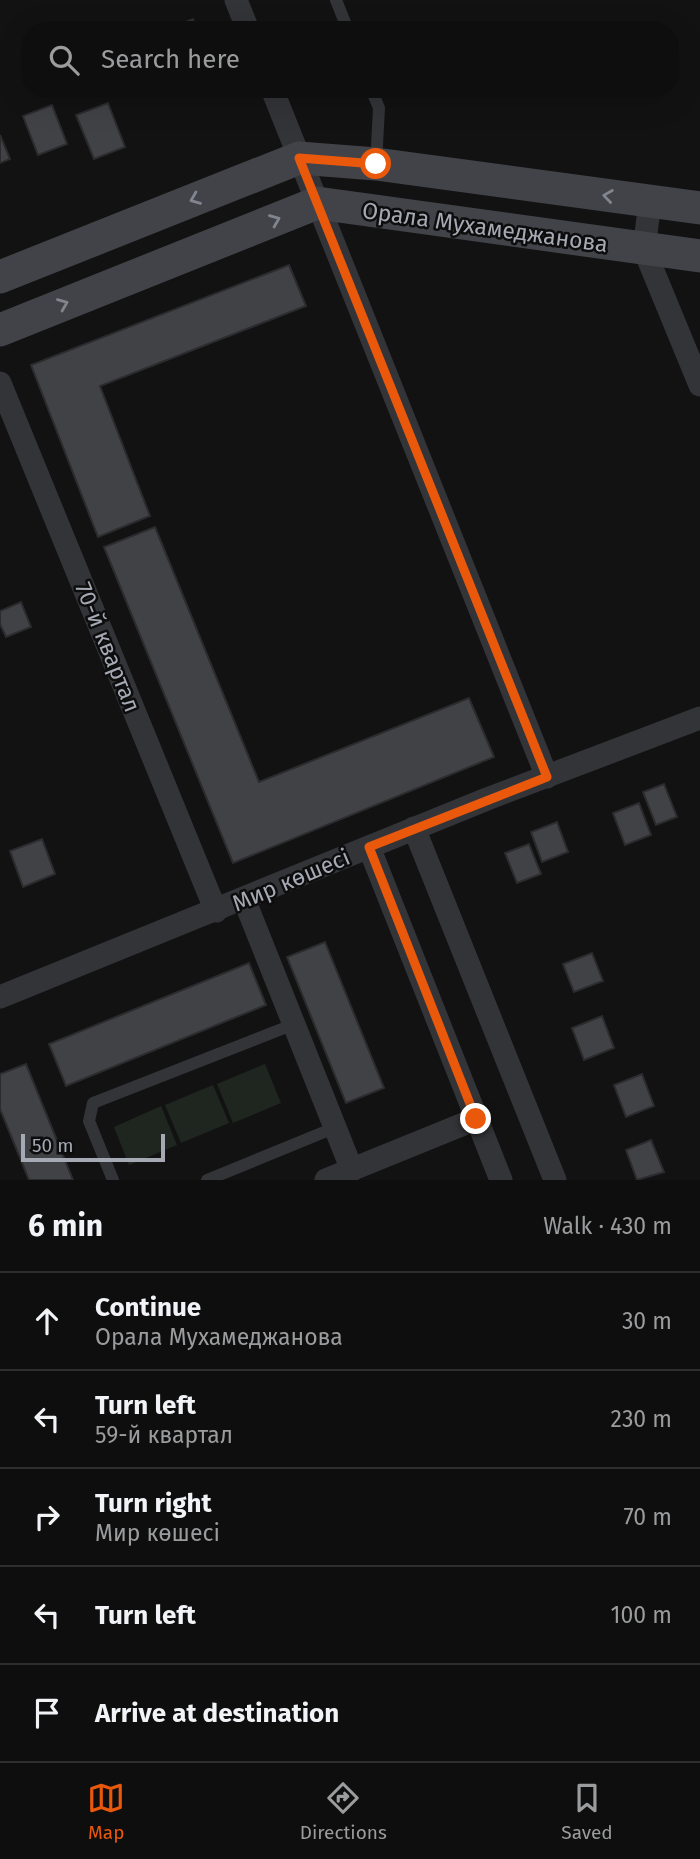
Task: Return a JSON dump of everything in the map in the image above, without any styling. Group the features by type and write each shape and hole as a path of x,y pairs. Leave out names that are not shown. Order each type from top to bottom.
{"street":[{"path":"236,0 244,21"},
{"path":"276,98 547,777"},
{"name":"Орала Мухамеджанова","path":"0,277 299,158 376,164 700,208"},
{"path":"650,202 644,248 700,385"},
{"name":"Орала Мухамеджанова","path":"0,330 317,203 700,256"},
{"name":"70-й квартал","path":"0,383 216,911"},
{"name":"Мир көшесі","path":"0,998 414,828 700,718"},
{"path":"414,828 555,1180"},
{"path":"369,847 501,1180"},
{"path":"244,899 352,1170"},
{"path":"326,1180 476,1119"}],"lane":[{"path":"336,0 344,21"},
{"path":"375,98 379,108 376,164"},
{"path":"113,1180 89,1121 93,1103 292,1025"},
{"path":"207,1180 334,1128"}],"shaded area":[{"path":"265,1064 281,1103 233,1123 217,1084"},
{"path":"213,1085 229,1123 181,1143 165,1105"},
{"path":"161,1106 177,1145 129,1165 114,1127"}],"building":[{"path":"108,103 125,147 94,159 76,115"},
{"path":"52,105 67,144 38,155 23,116"},
{"path":"0,135 10,159 0,163"},
{"path":"289,265 306,306 100,386 150,516 98,537 31,365"},
{"path":"155,527 259,782 469,698 494,757 233,863 104,547"},
{"path":"21,602 31,627 6,637 0,624 0,611"},
{"path":"664,784 677,817 656,825 643,792"},
{"path":"639,803 651,835 625,845 613,813"},
{"path":"557,822 568,852 542,862 531,832"},
{"path":"42,839 55,874 23,887 10,851"},
{"path":"529,844 541,874 517,883 505,853"},
{"path":"325,942 384,1088 346,1103 287,957"},
{"path":"592,953 603,981 574,992 563,964"},
{"path":"249,963 266,1005 66,1086 49,1044"},
{"path":"602,1016 614,1048 584,1060 572,1028"},
{"path":"26,1064 73,1180 29,1180 0,1109 0,1074"},
{"path":"642,1074 654,1106 626,1117 614,1085"},
{"path":"651,1140 664,1172 637,1180 626,1150"}],"route":[{"path":"376,164 299,158 547,777 369,847 476,1119"}]}
